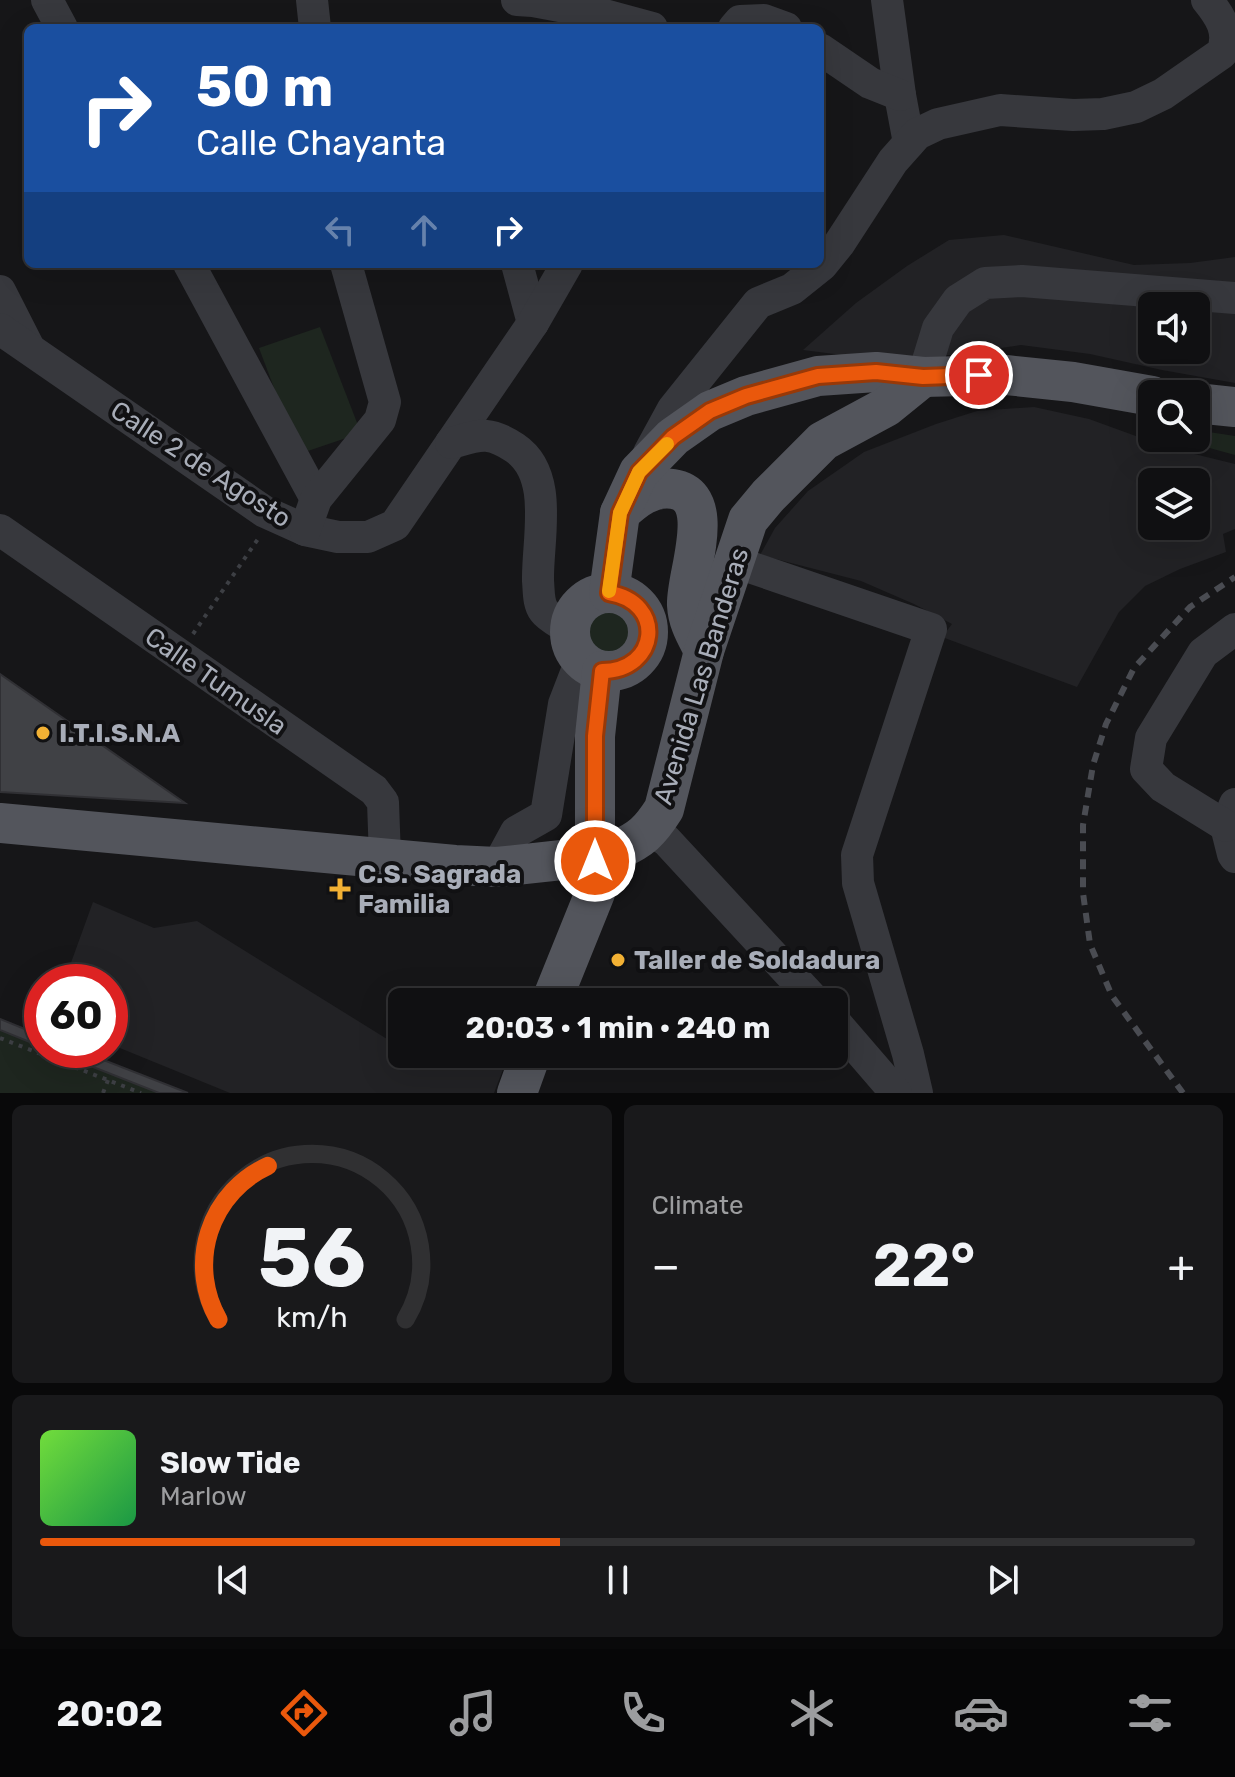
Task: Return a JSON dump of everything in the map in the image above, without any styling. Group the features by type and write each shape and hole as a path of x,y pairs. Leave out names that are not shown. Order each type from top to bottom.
{"main road":[{"path":"609,593 620,513 639,472 673,437 710,411 746,396 818,376 876,372 923,377 1006,375 1138,394"},
{"name":"Avenida Las Banderas","path":"633,840 664,809 704,651 748,520 823,441 886,407 923,377"},
{"path":"1210,404 1235,407"},
{"path":"620,513 634,500 663,488 682,490 692,501 697,514 698,535 686,602 690,624 704,651"},
{"path":"557,988 595,893 595,736 584,653 572,617 586,599 597,594 621,595 640,608 649,630 643,653 635,662 614,671 584,653"},
{"path":"0,823 497,867 571,859 633,840"},
{"path":"517,1093 526,1068"}],"street":[{"path":"47,0 60,24"},
{"path":"312,0 315,24"},
{"path":"517,0 597,13 637,24"},
{"path":"887,0 909,143"},
{"path":"824,263 893,161 917,134 938,124 1000,110 1073,115 1103,114 1136,107 1163,94 1222,53 1226,43 1225,31 1220,17 1207,0"},
{"path":"737,24 740,21 764,20 775,24"},
{"path":"824,52 870,83 900,95"},
{"path":"191,268 316,499"},
{"path":"305,530 316,499 380,420 385,402 347,268"},
{"path":"518,268 533,323"},
{"name":"Calle 2 de Agosto","path":"0,329 265,512 305,530 338,537 368,537 395,525 533,323 565,268"},
{"path":"639,472 673,409 758,303 792,289 818,268"},
{"path":"923,377 938,328 958,300 985,283 1022,281 1235,298"},
{"path":"0,291 29,349"},
{"path":"451,443 480,435 500,438 523,453 536,475 542,499 539,597 544,612 584,653 564,704 546,815 516,832 497,867"},
{"name":"Calle Tumusla","path":"0,530 374,790 383,802 385,858"},
{"path":"735,562 931,629 857,855 858,883 917,1093"},
{"path":"1235,629 1203,653 1151,738 1146,769 1163,787 1231,815 1235,857"},
{"path":"633,840 666,840 803,988"},
{"path":"848,1037 896,1093"}],"path":[{"path":"178,655 274,515"},
{"path":"0,1038 138,1092"},
{"path":"103,1093 108,1080"}],"shaded area":[{"path":"1004,235 1134,265 1190,263 1235,257 1235,383 1162,370 1090,354 1021,345 953,355 858,357 803,350 856,303 949,240"},
{"path":"320,327 361,433 299,454 259,348"},
{"path":"1034,407 1089,419 1138,437 1138,452 1186,452 1235,464 1235,529 1223,534 1226,552 1145,586 1119,612 1077,687 942,637 952,624 861,581 760,555 775,528 808,491 864,452 977,411"},
{"path":"1210,432 1235,436 1235,455 1210,448"},
{"path":"609,612 623,618 629,632 623,646 609,652 595,646 589,632 595,618"},
{"path":"93,902 154,928 197,921 388,1039 388,1068 504,1068 494,1093 230,1093 128,1051 128,964 71,964"},
{"path":"0,1019 24,1029 24,1068 124,1068 188,1093 0,1093"}],"building":[{"name":"I.T.I.S.N.A","path":"0,674 185,803 0,792"},
{"path":"0,1019 24,1029 24,1040 0,1030"},
{"path":"96,1068 124,1068 188,1093 159,1093"}],"railway":[{"path":"1183,1093 1112,996 1090,944 1083,893 1083,825 1093,765 1106,724 1134,668 1190,607 1235,577"}],"slow traffic":[{"path":"609,591 620,513 625,499 639,472 667,444"}],"place":[{"name":"I.T.I.S.N.A","path":"43,733"},
{"name":"C.S. Sagrada Familia","path":"340,889"},
{"name":"Taller de Soldadura","path":"618,960"}],"route":[{"path":"595,861 595,736 602,671 614,671 635,662 643,653 649,630 646,618 632,600 609,593 620,513 639,472 673,437 710,411 770,389 818,376 876,372 923,377 979,375"}]}
